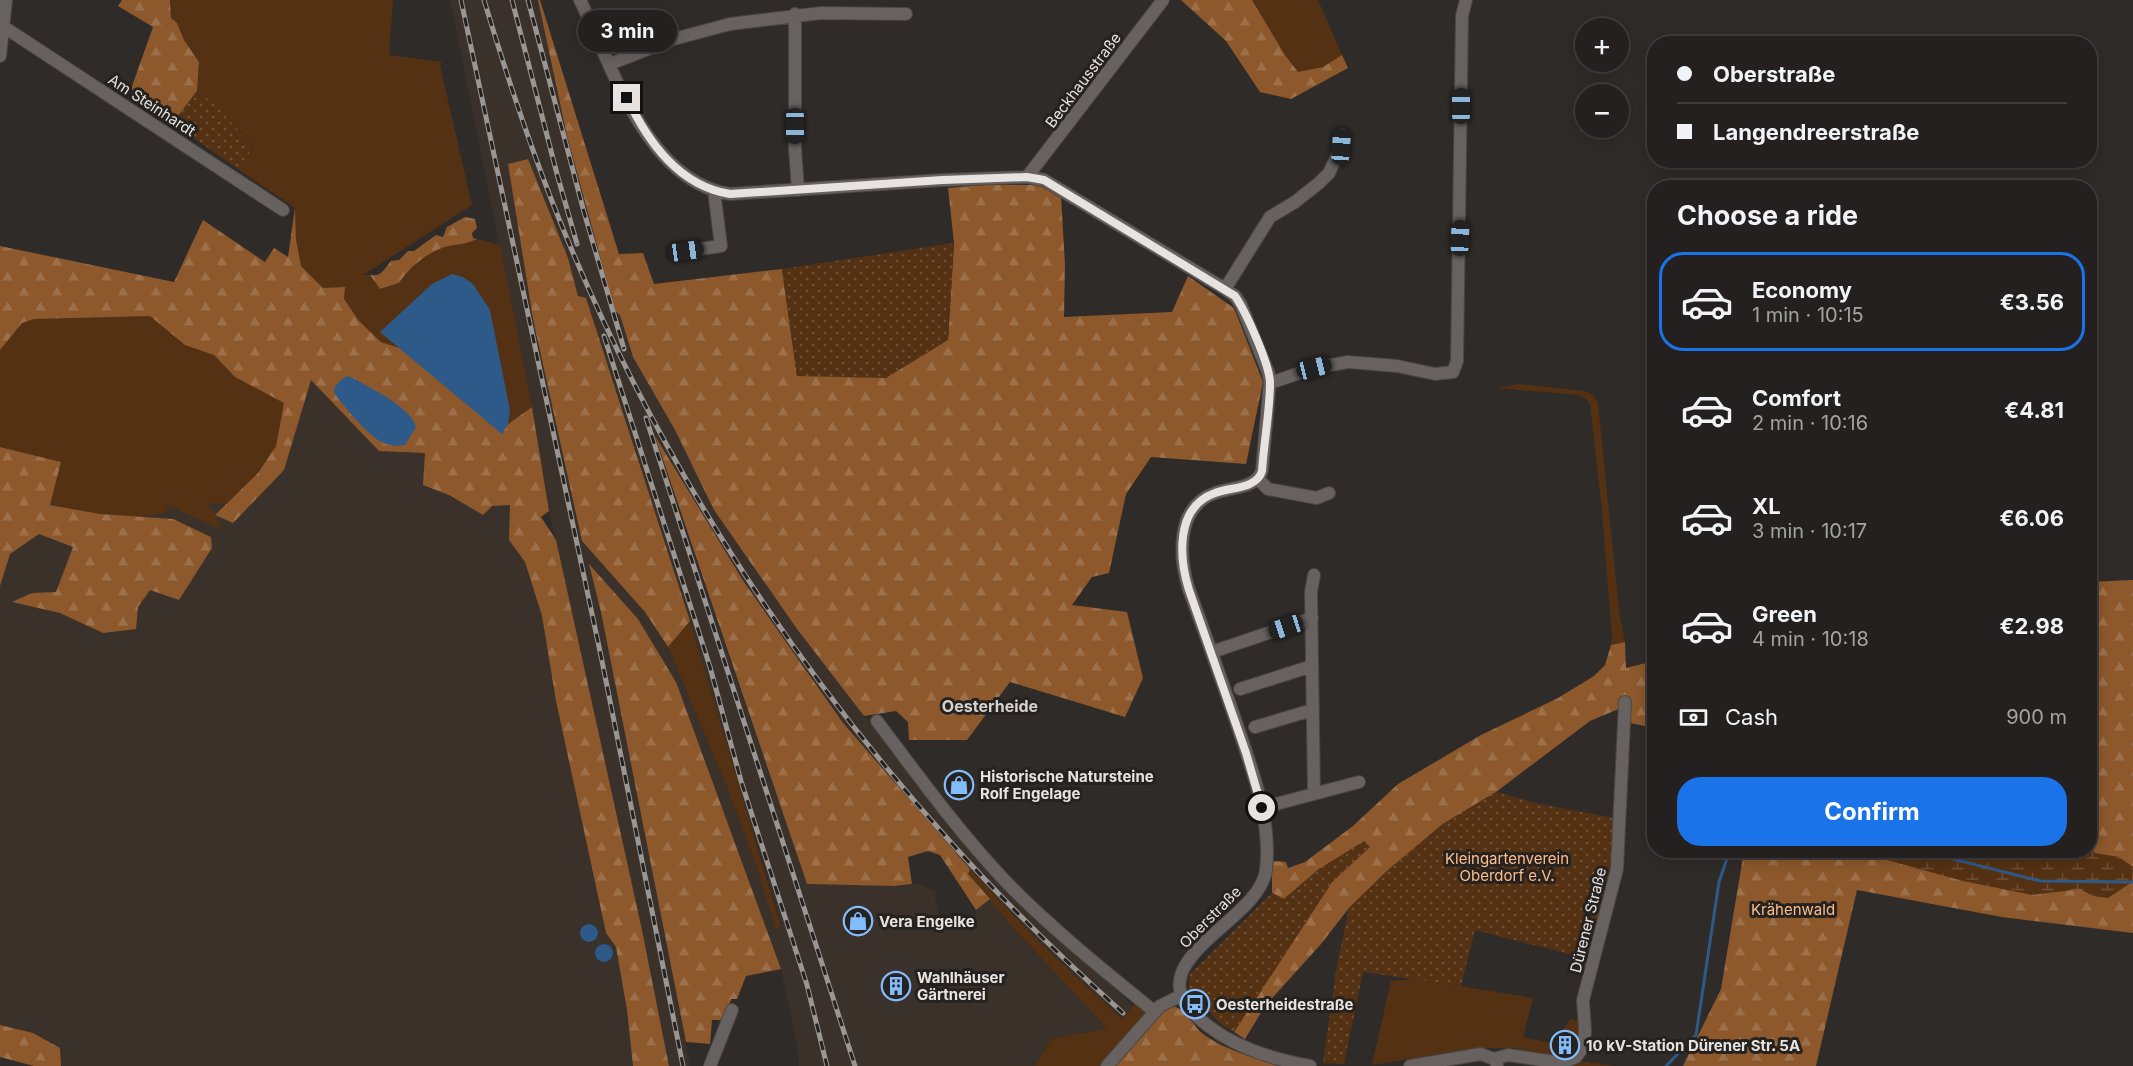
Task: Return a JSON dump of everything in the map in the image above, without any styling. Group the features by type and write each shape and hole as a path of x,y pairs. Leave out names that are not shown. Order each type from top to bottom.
{"street":[{"path":"0,56 6,0"},
{"path":"580,0 635,115 654,145 677,170 714,191 730,194 942,180 1027,177 1044,180 1235,296 1261,353 1270,381 1262,471 1258,479 1268,489 1317,498 1329,493"},
{"name":"Beckhausstraße","path":"1027,177 1163,0"},
{"path":"1270,381 1332,364 1348,362 1397,366 1435,374 1454,372 1457,361 1461,197 1462,16 1466,0"},
{"path":"610,64 674,39 730,24 795,14 906,14"},
{"path":"795,14 795,149 798,190"},
{"name":"Am Steinhardt","path":"4,27 283,210"},
{"path":"1225,290 1270,217 1295,202 1329,173 1341,147 1342,135"},
{"path":"686,251 721,246 714,191"},
{"name":"Oberstraße","path":"1180,996 1179,977 1189,960 1254,896 1266,873 1267,840 1248,730 1212,652 1183,570 1181,549 1183,535 1193,509 1201,500 1213,493 1253,483 1258,479"},
{"path":"1314,575 1311,592 1314,794"},
{"path":"1212,652 1312,618"},
{"path":"1240,689 1312,666"},
{"name":"Dürener Straße","path":"1496,1062 1508,1055 1562,1063 1576,1057 1584,1046 1583,1000 1617,869 1625,702"},
{"path":"1248,730 1312,710"},
{"path":"877,721 983,856 1013,888 1076,948 1155,1012"},
{"path":"1262,808 1359,782"},
{"path":"1107,1066 1160,1006 1180,996 1189,1009 1209,1028 1234,1042 1280,1060 1310,1066"},
{"path":"710,1066 732,1010"},
{"path":"1410,1066 1481,1054 1496,1062"}],"shaded area":[{"path":"450,0 538,0 567,136 633,357 675,430 714,510 797,629 864,716 1013,892 1133,1006 1122,1019 1043,946 965,864 843,723 744,582 657,439 677,505 807,884 894,886 921,884 935,891 937,909 943,923 952,928 973,928 976,910 990,899 1015,930 1106,1027 1051,1039 1035,1066 799,1066 797,1044 781,969 676,682 638,619 590,565 690,1066 669,1066 642,930 549,511 532,407","holes":["528,159 568,258 578,296 586,299 690,621 738,786 767,874 781,927 776,929 728,790 668,647 645,612 508,164"]},
{"path":"0,246 537,452 521,537 525,562 542,616 556,701 606,932 616,947 627,1010 633,1066 34,1066 0,1057"}],"green space":[{"path":"122,0 170,0 171,18 177,23 184,40 199,62 197,91 173,123 131,89 153,27 118,6"},
{"path":"170,0 393,0 389,55 442,62 440,65 472,205 363,275 370,275 380,289 399,283 421,260 442,248 477,239 500,245 532,407 508,424 424,356 381,342 359,321 344,299 344,287 323,288 301,266 296,239 295,208 239,170 253,146 216,105 197,91 199,62 184,40 177,23 171,18"},
{"path":"538,0 540,0 619,254 643,253 654,284 782,269 797,376 948,340 954,243 948,188 983,185 1039,185 1061,196 1065,264 1064,317 1172,312 1188,276 1234,308 1263,382 1246,464 1151,457 1126,494 1109,573 1092,577 1072,605 1127,612 1143,678 1125,717 1010,682 967,740 909,740 908,722 896,711 864,716 797,629 714,510 675,430 633,357 620,315 615,311 567,136"},
{"path":"1181,0 1252,0 1285,55 1298,72 1323,67 1342,55 1348,68 1291,99 1260,92 1226,41"},
{"path":"1252,0 1318,0 1342,55 1323,67 1298,72 1285,55"},
{"path":"197,91 216,105 253,147 239,170 173,123"},
{"path":"528,159 568,258 578,296 586,298 690,621 668,647 645,612 582,541 533,319 508,164"},
{"path":"295,208 296,239 301,266 323,288 345,287 344,299 359,321 381,342 424,356 508,424 532,407 549,511 541,517 556,540 642,930 669,1066 633,1066 627,1010 616,947 606,933 556,701 542,616 525,562 509,540 510,505 492,506 483,515 449,495 423,485 425,453 379,451 311,380 284,470 233,523 215,515 258,473 276,446 284,403 235,377 214,355 185,345 150,316 34,319 22,323 0,350 0,246 174,282 203,220 265,262 274,248 288,257"},
{"path":"465,217 475,219 477,228 472,233 473,238 477,239 442,248 427,255 414,265 399,283 380,289 370,275 380,274 391,261 399,260 408,251 414,251 436,235 443,237 447,227"},
{"path":"954,243 948,340 886,378 797,376 782,269"},
{"path":"150,316 185,345 214,355 235,377 284,403 276,446 258,473 225,504 208,503 221,525 219,528 169,506 165,513 136,517 107,515 50,504 61,462 0,447 0,350 22,323 34,319"},
{"path":"1519,384 1584,391 1593,395 1598,403 1619,611 1625,642 1611,645 1602,511 1590,404 1579,395 1498,388"},
{"path":"655,436 744,582 843,723 970,869 968,874 990,899 976,910 940,855 928,851 908,857 912,884 894,886 807,884"},
{"path":"0,447 61,462 50,505 100,514 173,519 211,537 212,548 179,600 150,590 138,607 136,629 103,633 60,613 12,602 32,593 56,592 73,547 39,534 10,554 0,586"},
{"path":"589,564 638,619 676,682 781,969 746,976 737,999 731,999 725,1020 712,1020 710,1044 686,1042 601,612"},
{"name":"Krähenwald","path":"2133,580 2133,933 2002,917 1857,890 1816,1066 1683,1066 1721,989 1743,858 2097,858 2097,582"},
{"path":"690,621 781,927 776,929 728,790 668,647"},
{"path":"1625,642 1626,668 1647,663 1647,727 1630,723 1621,708 1590,721 1496,792 1443,824 1388,870 1349,908 1321,944 1265,1006 1245,1039 1234,1032 1332,882 1369,847 1364,842 1319,869 1284,899 1272,893 1272,861 1286,862 1288,868 1305,862 1353,826 1398,784 1481,735 1558,698 1594,676 1605,665 1611,645"},
{"name":"Kleingartenverein Oberdorf e.V.","path":"1496,792 1540,804 1614,818 1613,860 1608,885 1605,885 1604,890 1606,891 1589,959 1475,930 1461,986 1363,972 1344,1064 1323,1063 1337,965 1349,908 1388,870 1443,824"},
{"path":"1364,841 1370,847 1332,882 1234,1032 1222,1025 1188,990 1190,974 1272,893 1284,899 1319,869"},
{"path":"2097,853 2119,857 2133,867 2132,882 2108,898 2093,896 2080,889 2032,895 1963,881 1879,858 2097,858"},
{"path":"970,869 1043,946 1122,1019 1137,1001 1142,1007 1143,1019 1100,1066 1035,1066 1051,1039 1106,1027 1015,930 968,874"},
{"path":"1415,979 1533,998 1523,1037 1556,1044 1570,1019 1581,1022 1574,1052 1580,1061 1615,1066 1555,1066 1550,1055 1513,1048 1479,1048 1372,1065 1391,981"},
{"path":"1172,1005 1184,1012 1201,1032 1214,1041 1232,1050 1279,1066 1113,1066 1163,1011"},
{"path":"0,1025 33,1033 60,1048 61,1066 34,1066 0,1057"}],"water":[{"path":"452,274 463,277 473,284 490,310 510,410 508,424 502,434 380,332 432,284"},
{"path":"346,376 398,405 412,419 416,427 405,445 391,445 379,441 351,414 334,393 335,386"},
{"path":"589,924 595,927 598,933 595,939 589,942 583,939 580,933 583,927"},
{"path":"604,944 610,947 613,953 610,959 604,962 598,959 595,953 598,947"}],"waterway":[{"path":"1666,1066 1696,1035 1719,882 1727,858"},
{"path":"1949,858 2040,881 2133,882"}],"railway":[{"path":"461,0 601,656 683,1066"},
{"path":"484,0 543,178 602,319 686,480 734,558 784,633 838,707 895,778 994,890 1123,1013"},
{"path":"512,0 577,244"},
{"path":"528,0 584,212 624,349"},
{"path":"604,336 710,667 741,781 807,985 827,1066"},
{"path":"646,418 855,1066"}],"place":[{"name":"Historische Natursteine Rolf Engelage","path":"959,785"},
{"name":"Vera Engelke","path":"858,921"},
{"name":"Wahlhäuser Gärtnerei","path":"896,986"},
{"name":"Oesterheidestraße","path":"1195,1004"},
{"name":"10 kV-Station Dürener Str. 5A","path":"1565,1045"}],"district":[{"name":"Oesterheide","path":"990,706"}],"route":[{"path":"627,98 654,145 677,170 714,191 746,194 942,180 1027,177 1044,180 1235,296 1241,305 1270,381 1261,476 1253,483 1213,493 1201,500 1193,509 1188,520 1181,549 1183,570 1189,590 1246,753 1262,808"}]}
